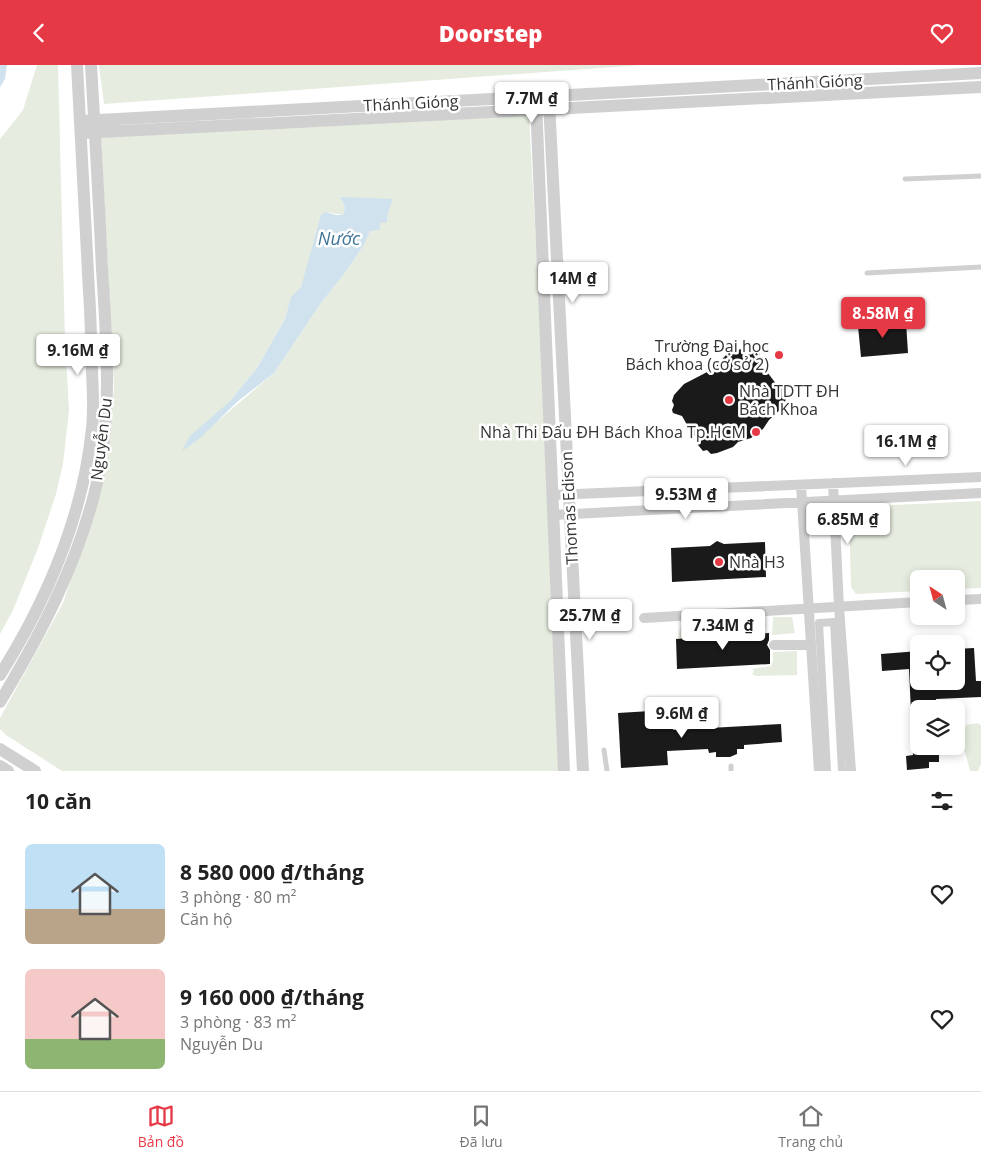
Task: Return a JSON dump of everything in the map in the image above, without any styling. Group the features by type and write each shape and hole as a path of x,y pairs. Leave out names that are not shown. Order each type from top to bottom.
{"street":[{"name":"Nguyễn Du","path":"0,675 19,644 56,570 65,546 83,481 90,445 93,411 90,318 77,65"},
{"name":"Nguyễn Du","path":"0,702 31,650 56,600 69,569 94,495 101,462 107,392 107,329 91,65"},
{"name":"Thánh Gióng","path":"294,116 542,96 981,73"},
{"path":"780,84 780,97"},
{"name":"Thánh Gióng","path":"80,127 294,116 536,110 981,87"},
{"name":"Thomas Edison","path":"542,96 549,109 583,771"},
{"name":"Thomas Edison","path":"542,96 536,110 564,771"},
{"path":"90,318 105,316"},
{"path":"553,495 981,477"},
{"path":"936,479 937,495"},
{"path":"833,483 839,607 851,771"},
{"path":"801,485 819,771"},
{"path":"673,490 675,508"},
{"path":"553,515 981,493"},
{"path":"965,600 981,599"},
{"path":"644,618 910,603"},
{"path":"827,771 819,623 834,622 842,771"},
{"path":"774,645 811,645"},
{"path":"822,691 838,691"},
{"path":"0,749 35,771"},
{"path":"0,766 8,771"}],"lane":[{"path":"905,179 981,176"},
{"path":"867,273 981,267"},
{"path":"604,750 607,771"}],"shaded area":[{"path":"37,65 58,65 65,342 69,410 63,464 56,494 38,548 13,610 0,634 0,139 23,110"},
{"path":"99,65 642,65 104,104"},
{"path":"529,116 544,392 560,771 62,771 6,735 0,729 0,718 63,603 91,520 107,457 114,388 101,135","holes":["340,197 388,213 387,222 380,222 370,231 364,245 321,303 274,373 219,420 212,419 230,401 257,368 285,319 291,298 301,287 326,212 343,215 345,207"]},
{"path":"981,501 981,588 965,589 965,570 910,570 910,591 856,594 851,587 849,514 851,507"},
{"path":"773,617 792,617 795,633 772,635"},
{"path":"765,618 766,627 736,629 735,620"},
{"path":"716,627 718,630 717,638 678,641 681,628"},
{"path":"797,651 797,675 756,676 752,674 754,671 752,669 771,666 773,652"},
{"path":"977,723 981,725 981,764 978,771 970,771 965,752 966,725"}],"water":[{"path":"0,65 7,65 5,79 0,87"},
{"name":"Nước","path":"340,197 393,199 387,222 380,223 380,230 370,231 364,245 321,303 274,373 237,402 199,439 182,451 190,436 230,401 257,368 285,319 291,297 301,287 321,215 326,212 343,215 345,207"}],"building":[{"path":"906,322 908,353 861,357 858,326"},
{"name":"Nhà TDTT ĐH Bách Khoa","path":"751,346 751,348 760,353 758,360 777,385 782,385 786,389 784,395 786,399 783,407 769,420 763,429 751,438 738,442 733,447 717,453 711,454 707,450 703,451 698,445 699,441 682,416 673,413 674,405 672,401 674,395 684,384 713,369 728,353"},
{"name":"Nhà H3","path":"717,541 724,544 765,542 766,577 672,582 671,548 710,546"},
{"path":"769,633 767,645 770,650 770,664 677,669 676,639"},
{"path":"965,648 974,648 976,681 981,681 981,697 910,700 909,669 882,671 881,654 910,652 910,690 965,690"},
{"path":"667,710 668,727 673,727 673,730 781,724 782,742 744,745 744,749 737,749 737,754 730,757 716,757 716,752 709,753 708,749 667,751 668,765 621,768 618,713"},
{"path":"939,755 939,762 929,762 929,768 907,770 906,756"}],"place":[{"name":"Trường Đại học Bách khoa (cơ sở 2)","path":"779,355"},
{"name":"Nhà TDTT ĐH Bách Khoa","path":"729,400"},
{"name":"Nhà Thi Đấu ĐH Bách Khoa Tp.HCM","path":"756,432"},
{"name":"Nhà H3","path":"719,562"}]}
